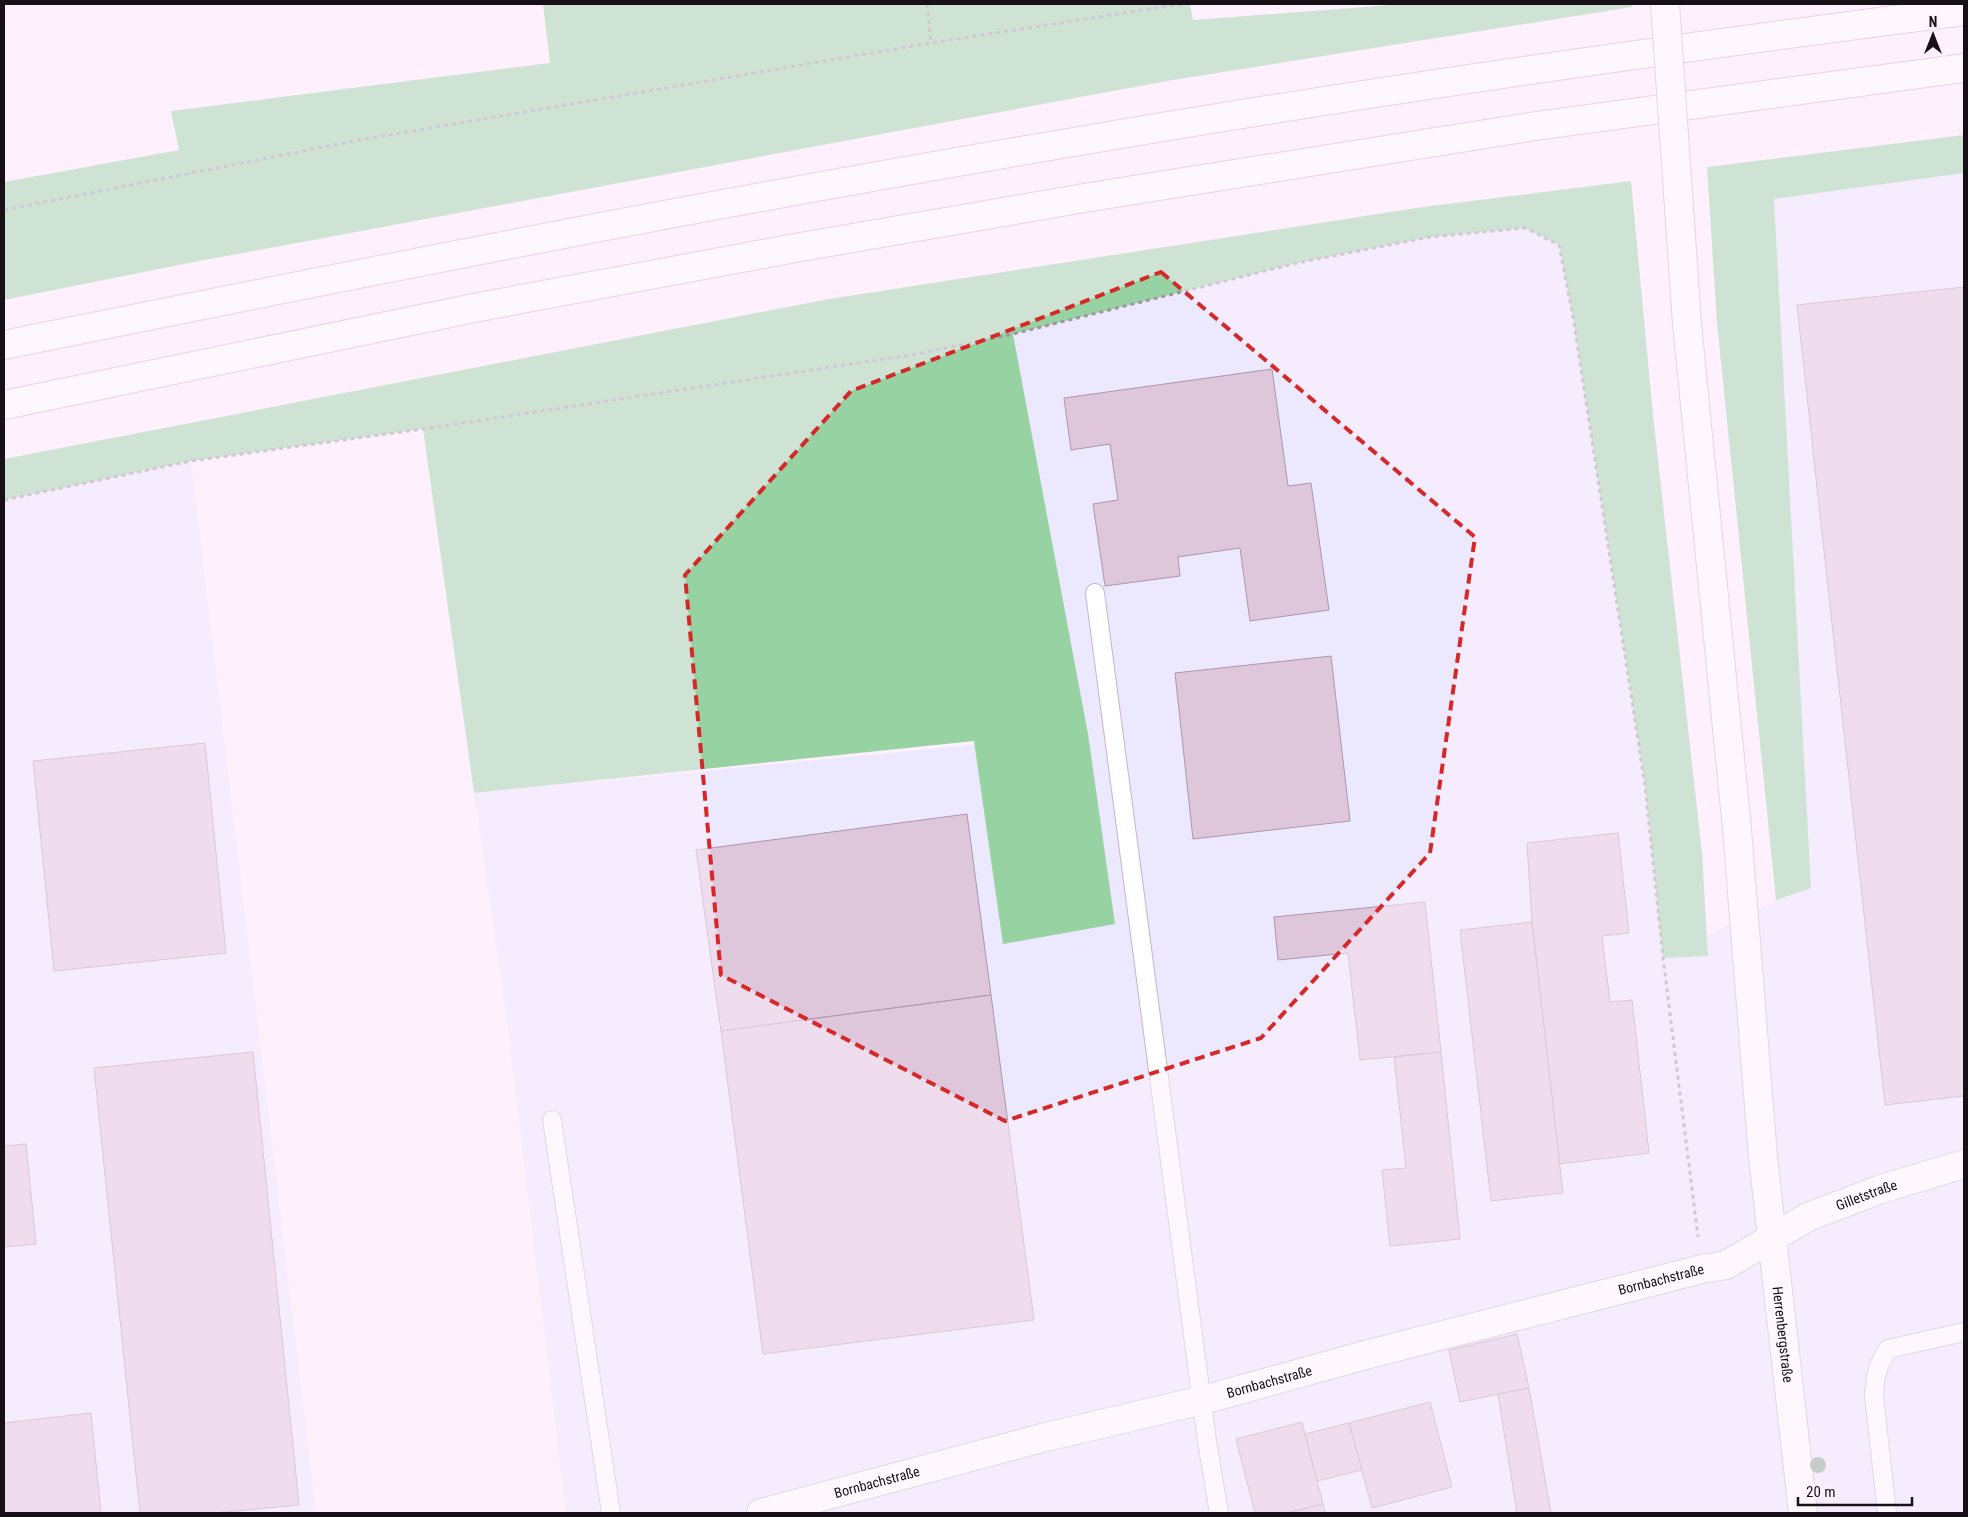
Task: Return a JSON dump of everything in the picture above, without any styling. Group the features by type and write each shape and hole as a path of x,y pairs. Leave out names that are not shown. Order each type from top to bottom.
{"main road":[{"name":"Herrenbergstraße","path":"1665,4 1687,324 1737,829 1763,1156 1803,1513"},
{"path":"4,345 486,248 1078,141 1526,71 1964,11"},
{"path":"4,406 488,306 794,248 1090,197 1536,126 1964,68"},
{"name":"Gilletstraße","path":"1773,1238 1808,1217 1881,1190 1964,1164"},
{"name":"Bornbachstraße","path":"771,1512 1042,1438 1203,1400 1369,1354 1702,1269 1726,1265 1773,1238"}],"lane":[{"path":"1095,593 1207,1441 1219,1513"},
{"path":"552,1120 611,1513"},
{"path":"1887,1513 1874,1396 1874,1379 1879,1362 1888,1349 1964,1332"}],"path":[{"path":"927,4 931,44"},
{"path":"4,210 359,140 1182,4"},
{"path":"4,500 191,461 424,429 917,354 1013,334 1297,263 1430,237 1525,228 1559,245 1574,318 1645,786 1663,958 1702,1269"}],"highlighted area":[{"path":"1161,272 1475,537 1430,853 1261,1038 1005,1121 721,975 685,575 851,391"}],"shaded area":[{"path":"1964,173 1964,1513 566,1513 508,1029 474,793 1088,734 1013,334 1297,263 1430,237 1525,228 1559,245 1573,317 1645,786 1663,958 1776,900 1811,887 1774,199"},
{"path":"191,461 316,1513 4,1513 4,500"}],"green space":[{"path":"543,4 1190,4 1193,20 1405,4 1632,4 1632,7 1167,81 189,263 4,300 4,182 179,150 171,111 550,63"},
{"path":"1964,135 1964,173 1774,199 1811,888 1776,900 1717,323 1707,167"},
{"path":"1631,181 1653,415 1702,853 1708,956 1663,958 1645,786 1573,317 1559,245 1525,228 1430,237 1297,263 1013,334 1088,734 1115,924 1003,944 974,741 474,793 423,429 191,461 4,500 4,459 829,299 1423,207"}],"building":[{"path":"1964,287 1964,1096 1885,1105 1797,305"},
{"path":"1272,369 1288,486 1311,483 1329,610 1250,621 1240,548 1178,557 1180,576 1105,586 1093,504 1118,500 1110,444 1071,450 1064,398"},
{"path":"1331,656 1350,821 1193,839 1175,673"},
{"path":"205,743 226,953 54,971 33,761"},
{"path":"967,814 991,995 721,1031 696,850"},
{"path":"1618,833 1629,933 1602,936 1610,1002 1632,1000 1649,1153 1559,1164 1532,922 1527,843"},
{"path":"1425,902 1441,1052 1360,1060 1348,953 1278,960 1274,917"},
{"path":"1532,922 1563,1193 1491,1201 1460,930"},
{"path":"991,995 1034,1320 763,1354 721,1031"},
{"path":"253,1052 299,1505 215,1513 140,1513 94,1068"},
{"path":"1441,1052 1460,1239 1390,1246 1382,1170 1406,1168 1394,1057"},
{"path":"26,1144 36,1244 4,1247 4,1146"},
{"path":"1517,1334 1529,1388 1460,1402 1449,1350"},
{"path":"1529,1388 1551,1513 1517,1513 1498,1394"},
{"path":"1430,1402 1452,1487 1372,1508 1349,1423"},
{"path":"91,1413 101,1513 4,1513 4,1423"},
{"path":"1302,1422 1323,1504 1287,1513 1255,1513 1236,1439"},
{"path":"1349,1423 1362,1470 1317,1481 1305,1434"},
{"path":"1323,1504 1325,1513 1287,1513"}]}
